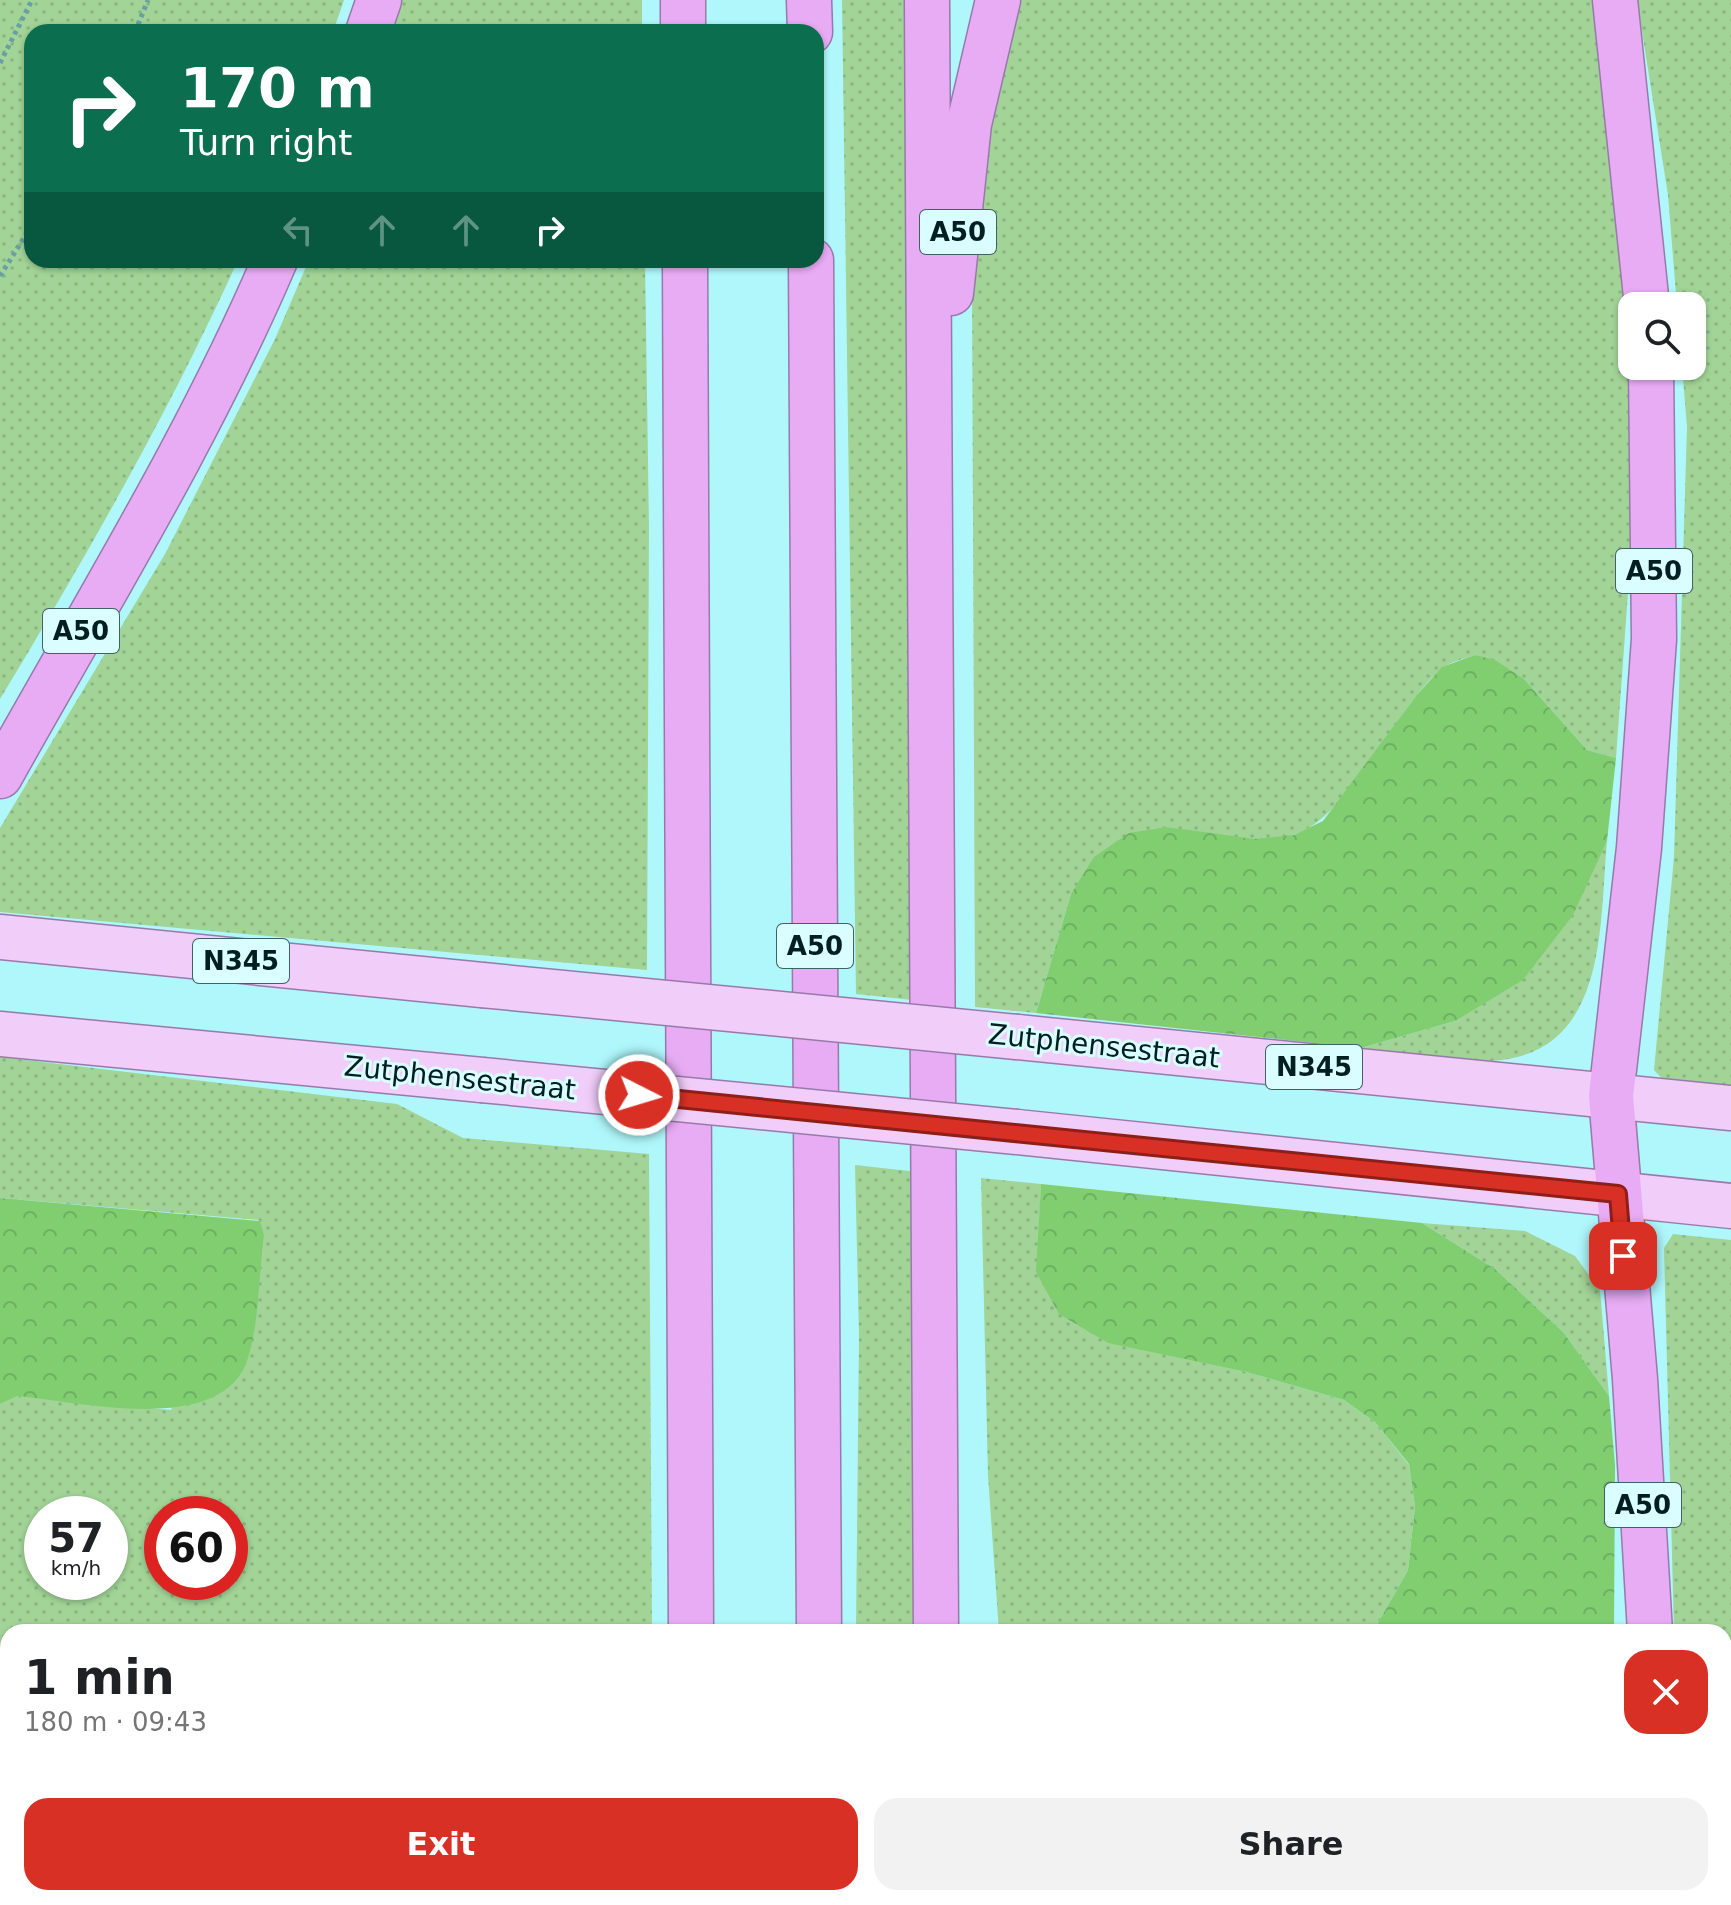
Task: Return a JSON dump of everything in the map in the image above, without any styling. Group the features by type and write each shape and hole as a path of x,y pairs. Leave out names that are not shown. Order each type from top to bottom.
{"highway":[{"path":"371,24 379,0"},
{"path":"683,0 683,24"},
{"path":"809,0 810,24"},
{"name":"A50","path":"927,0 927,465 936,1624"},
{"name":"A50","path":"927,465 952,292 969,124 998,0"},
{"path":"1615,0 1646,292"},
{"name":"A50","path":"0,776 161,485 253,312 272,268"},
{"path":"685,268 691,1624"},
{"name":"A50","path":"811,268 819,1624"},
{"name":"A50","path":"1611,1096 1640,834 1654,639 1651,380"},
{"path":"1611,1096 1618,1194"},
{"name":"A50","path":"1618,1194 1635,1379 1650,1624"},
{"name":"A50","path":"935,1523 946,1624"}],"main road":[{"name":"Zutphensestraat","path":"0,937 1731,1108"},
{"name":"Zutphensestraat","path":"0,1034 1017,1132 1731,1206"}],"path":[{"path":"0,63 32,0"},
{"path":"138,24 148,0"},
{"path":"0,276 24,238"}],"green space":[{"path":"0,0 344,0 336,24 24,24 24,268 234,268 184,373 125,483 0,699"},
{"path":"397,0 642,0 642,24 390,24"},
{"path":"842,0 907,0 912,1000 856,994"},
{"path":"1010,0 1598,0 1630,292 1618,292 1618,380 1634,380 1637,469 1616,758 1587,750 1524,679 1475,655 1452,663 1423,687 1353,784 1316,823 1296,834 1265,840 1167,827 1071,894 1036,1013 975,1007 972,274 981,181"},
{"path":"1637,0 1731,0 1731,1089 1666,1083 1654,1070 1674,857 1687,427 1683,380 1706,380 1706,292 1676,292 1668,195"},
{"path":"306,268 645,268 649,528 647,970 0,912 0,828 165,554 275,339"},
{"path":"1475,655 1495,660 1524,679 1587,750 1616,758 1607,841 1573,915 1523,980 1455,1021 1361,1048 1036,1013 1071,894 1094,857 1129,833 1167,827 1254,839 1294,835 1323,821 1416,696 1442,667"},
{"path":"1607,841 1598,948 1590,982 1577,1012 1557,1037 1528,1054 1489,1061 1361,1048 1455,1021 1592,871"},
{"path":"0,1057 397,1104 463,1138 649,1154 652,1624 0,1624 0,1404 18,1396 171,1410 259,1220 0,1198"},
{"path":"855,1165 918,1172 920,1624 856,1624 859,1335"},
{"path":"981,1178 1041,1184 1039,1228 1243,1371 1344,1400 1375,1422 1409,1465 1415,1507 1408,1570 1378,1624 998,1624 988,1475"},
{"path":"1041,1184 1422,1223 1495,1269 1564,1333 1609,1396 1615,1465 1614,1624 1378,1624 1408,1570 1415,1507 1409,1464 1375,1422 1344,1400 1243,1371 1108,1343 1059,1314 1036,1272"},
{"path":"0,1198 260,1221 264,1235 254,1330 248,1358 234,1383 211,1398 181,1406 147,1409 112,1407 18,1396 0,1404"},
{"path":"1422,1223 1525,1231 1575,1256 1600,1290 1609,1396 1564,1333 1495,1269"},
{"path":"1673,1234 1731,1240 1731,1624 1674,1624 1664,1248"}],"route":[{"path":"639,1095 1618,1194 1623,1256"}]}
